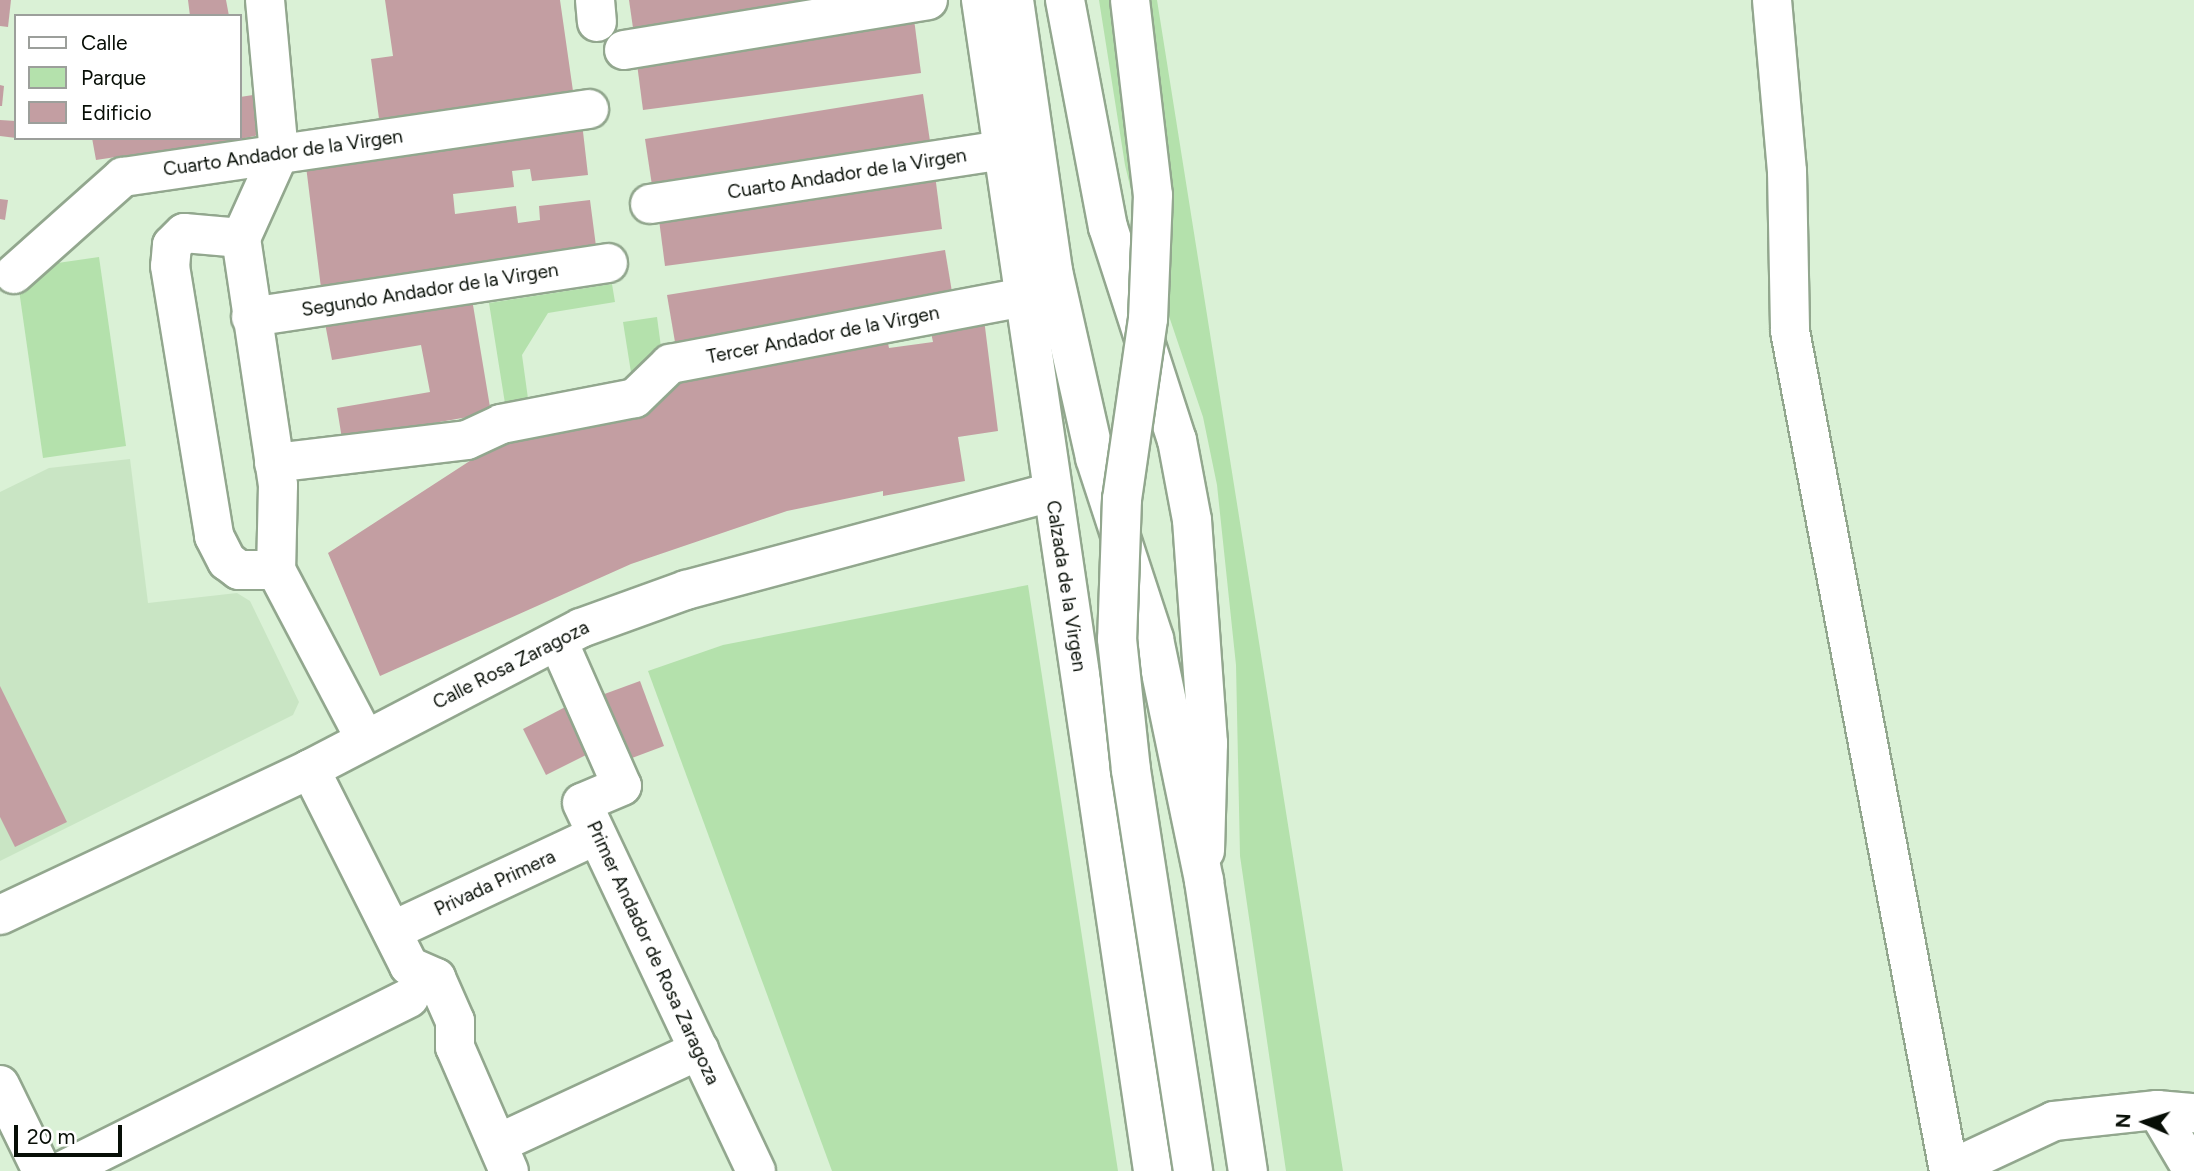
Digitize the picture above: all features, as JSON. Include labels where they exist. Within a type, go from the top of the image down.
[{"type":"street","points":[[265,0],[279,154],[241,238],[274,463],[280,545],[276,570],[365,739]]},
{"type":"street","points":[[624,50],[928,0]]},
{"type":"street","name":"Calzada de la Virgen","points":[[981,0],[1153,1171]]},
{"type":"street","points":[[1014,0],[1053,271],[1095,458],[1154,639],[1205,881],[1248,1171]]},
{"type":"street","points":[[1065,0],[1108,227],[1177,440],[1192,520],[1208,743],[1205,881]]},
{"type":"street","points":[[1130,0],[1153,195],[1148,319],[1122,499],[1117,639],[1131,770],[1193,1171]]},
{"type":"street","points":[[1772,0],[1787,171],[1790,331],[1949,1170],[2054,1121],[2176,1112],[2193,1171]]},
{"type":"street","name":"Cuarto Andador de la Virgen","points":[[14,274],[123,177],[589,109]]},
{"type":"street","name":"Cuarto Andador de la Virgen","points":[[650,204],[1003,150]]},
{"type":"street","points":[[241,238],[184,233],[172,245],[170,267],[214,536],[227,561],[239,570],[276,570]]},
{"type":"street","name":"Segundo Andador de la Virgen","points":[[251,317],[608,263]]},
{"type":"street","name":"Tercer Andador de la Virgen","points":[[274,463],[467,440],[501,424],[635,398],[670,364],[1025,298]]},
{"type":"street","name":"Calle Rosa Zaragoza","points":[[0,915],[310,769],[558,641],[686,590],[1052,492]]},
{"type":"street","name":"Primer Andador de Rosa Zaragoza","points":[[558,641],[622,786],[582,803],[756,1171]]},
{"type":"street","points":[[310,769],[392,931],[409,982]]},
{"type":"street","name":"Privada Primera","points":[[392,931],[597,835]]},
{"type":"street","points":[[75,1164],[409,982],[436,978],[455,1021],[455,1047],[504,1157],[699,1049]]},
{"type":"street","points":[[0,1085],[42,1171]]},
{"type":"shaded area","points":[[130,459],[148,603],[237,593],[250,601],[299,702],[293,715],[0,861],[0,492],[49,468]]},
{"type":"green space","points":[[1099,0],[1157,0],[1343,1171],[1286,1171],[1240,856],[1236,665],[1217,485],[1203,417],[1142,236],[1125,165]]},
{"type":"green space","points":[[99,257],[126,446],[43,458],[16,269]]},
{"type":"green space","points":[[612,284],[615,302],[548,313],[522,355],[530,413],[507,416],[489,303]]},
{"type":"green space","points":[[657,317],[663,362],[633,385],[623,322]]},
{"type":"green space","points":[[1028,585],[1118,1171],[832,1171],[648,671],[723,645]]},
{"type":"building","points":[[0,0],[11,0],[8,27],[0,26]]},
{"type":"building","points":[[188,0],[226,0],[229,14],[190,14]]},
{"type":"building","points":[[385,0],[560,0],[574,98],[380,126],[371,59],[393,56]]},
{"type":"building","points":[[629,0],[883,0],[635,42]]},
{"type":"building","points":[[914,19],[921,73],[643,110],[636,56]]},
{"type":"building","points":[[0,85],[4,86],[2,106],[0,106]]},
{"type":"building","points":[[923,94],[931,148],[653,192],[645,139]]},
{"type":"building","points":[[253,95],[259,135],[242,139],[242,97]]},
{"type":"building","points":[[0,120],[14,121],[14,138],[0,136]]},
{"type":"building","points":[[582,123],[588,175],[532,181],[530,169],[512,171],[514,187],[453,194],[455,214],[516,206],[518,223],[540,220],[539,206],[590,200],[597,254],[321,288],[305,158]]},
{"type":"building","points":[[92,140],[235,140],[226,141],[230,160],[213,162],[209,143],[149,154],[132,174],[129,155],[96,160]]},
{"type":"building","points":[[935,175],[942,229],[665,266],[658,212]]},
{"type":"building","points":[[0,199],[8,200],[5,220],[0,219]]},
{"type":"building","points":[[945,250],[954,304],[676,348],[667,295]]},
{"type":"building","points":[[471,293],[491,413],[342,439],[337,408],[430,392],[421,345],[332,360],[324,318]]},
{"type":"building","points":[[984,319],[998,431],[958,437],[965,481],[883,496],[883,491],[787,511],[631,564],[380,676],[328,553],[499,442],[681,366],[886,334],[889,348],[933,342],[930,328]]},
{"type":"building","points":[[640,681],[664,746],[624,761],[599,696]]},
{"type":"building","points":[[0,686],[67,822],[15,847],[0,817]]},
{"type":"building","points":[[571,704],[594,751],[546,775],[523,729]]}]
